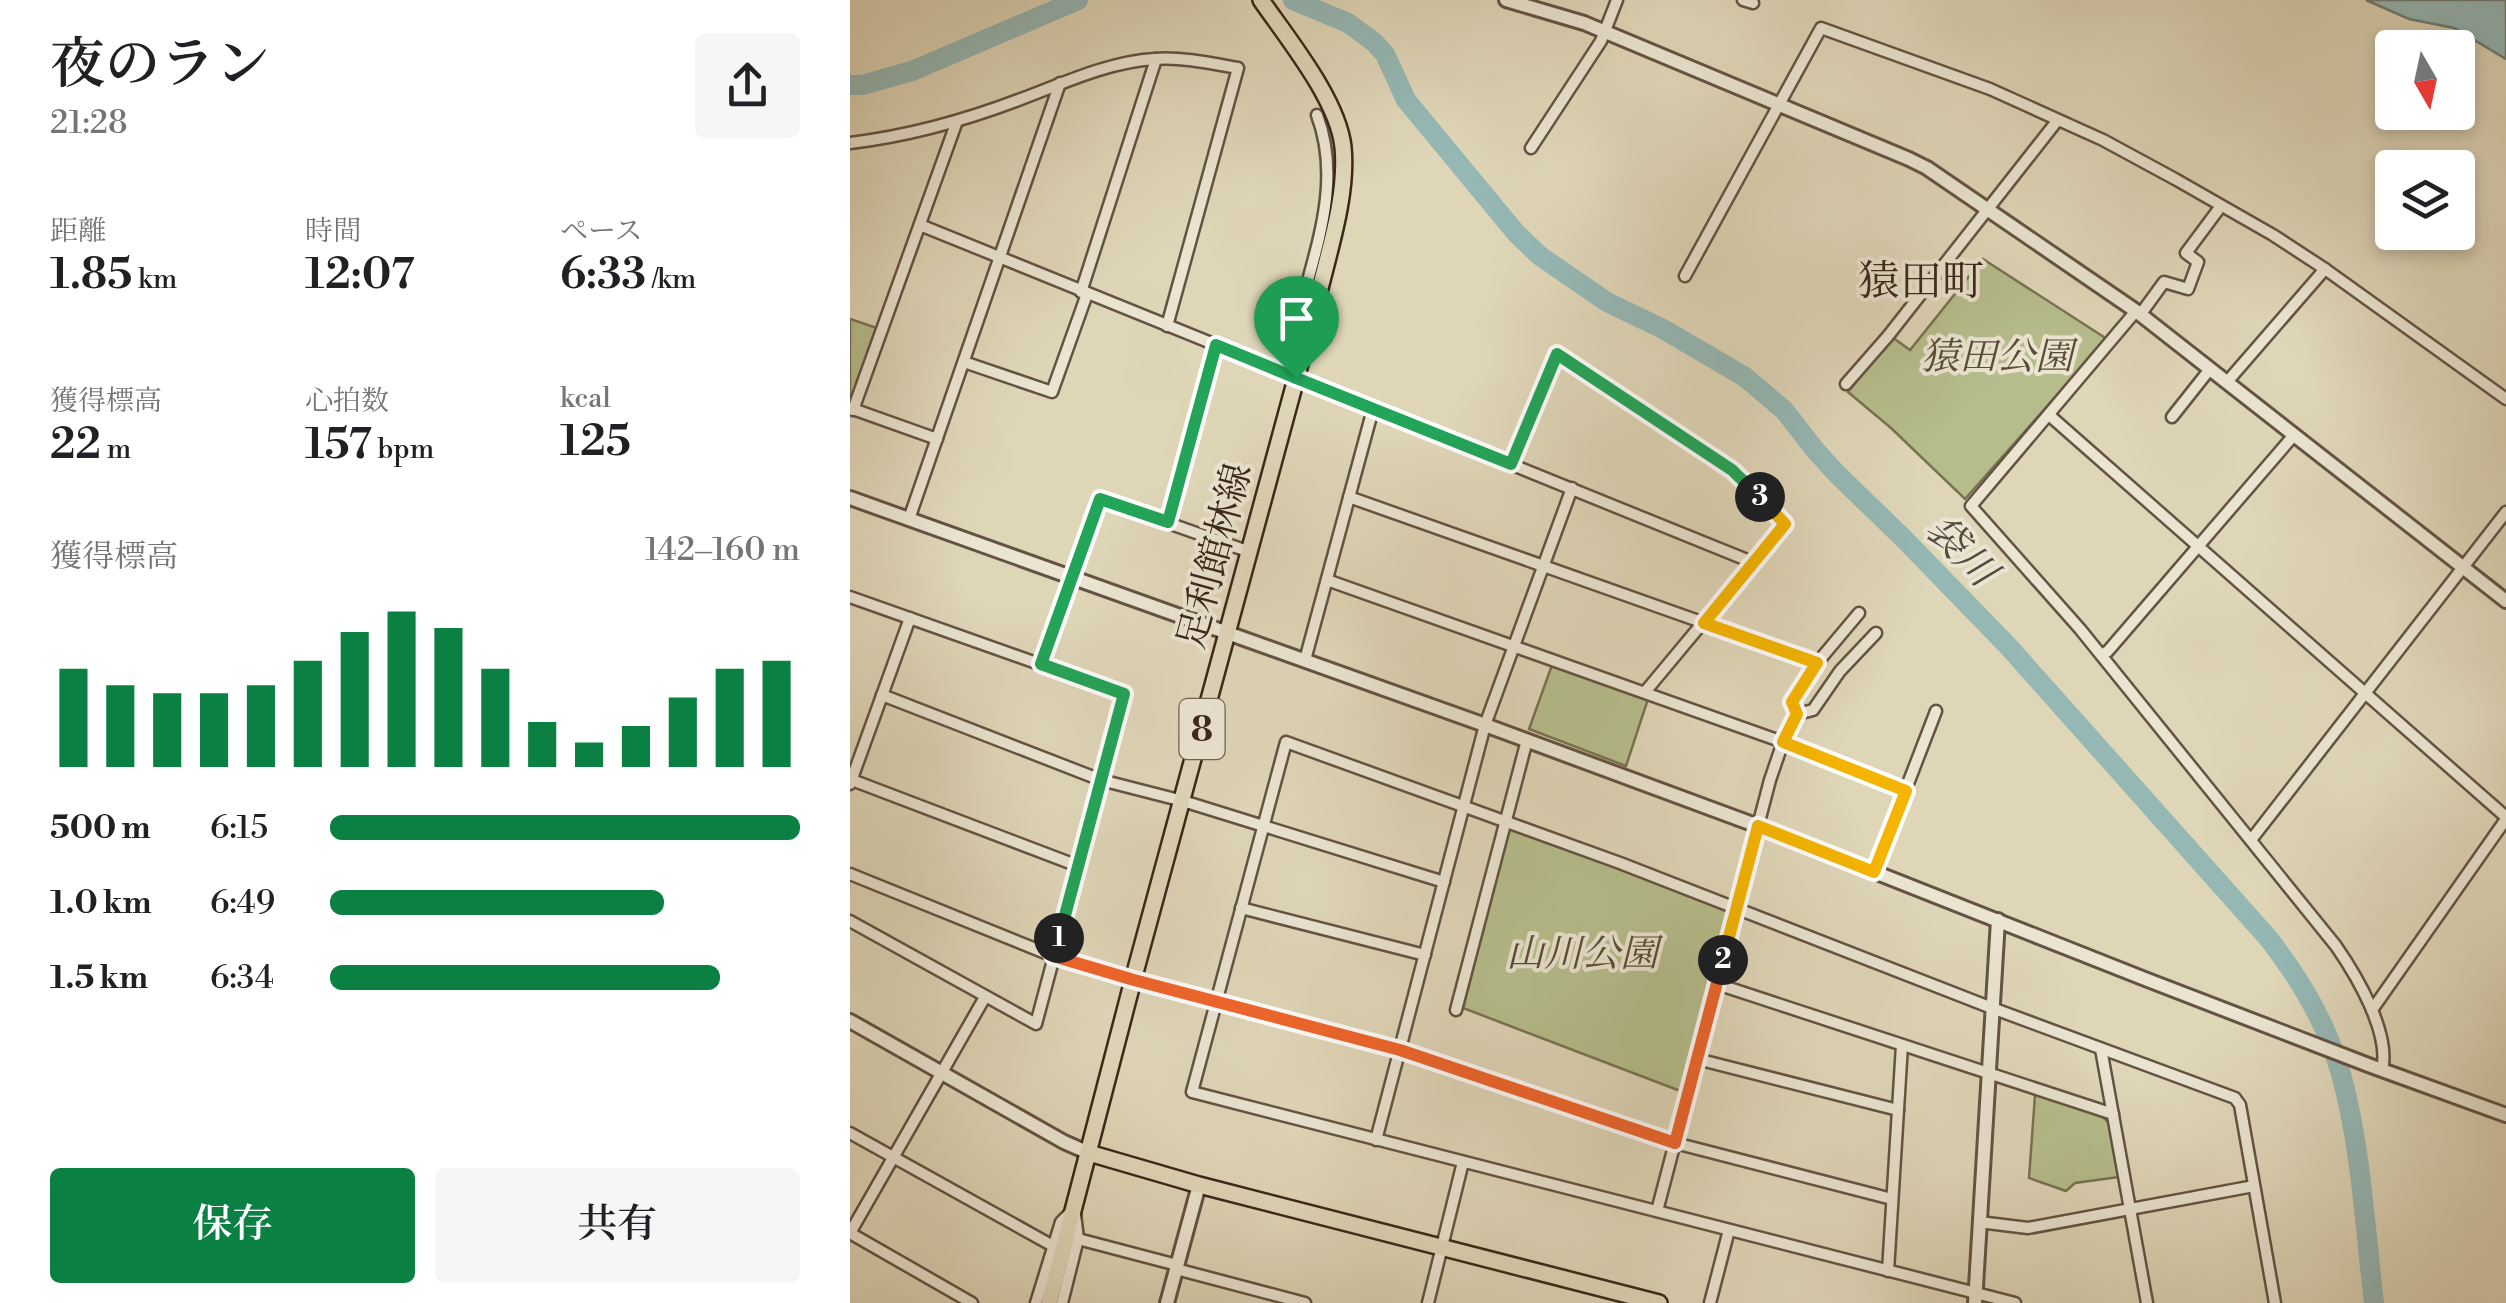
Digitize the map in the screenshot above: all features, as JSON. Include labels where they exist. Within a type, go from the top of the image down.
[{"type":"main road","name":"足利館林線","points":[[1049,1303],[1313,314],[1342,192],[1342,144],[1338,129],[1318,84],[1261,0]]},
{"type":"main road","points":[[1089,1153],[1199,1185],[1660,1303]]},
{"type":"street","points":[[1506,0],[1567,17],[1909,159],[2138,313],[2506,600]]},
{"type":"street","points":[[1530,148],[1604,32],[1617,0]]},
{"type":"street","points":[[1685,276],[1821,28],[1990,89],[2103,140],[2325,269],[2506,399]]},
{"type":"street","points":[[964,362],[1052,392],[1156,59]]},
{"type":"street","points":[[851,147],[940,127],[1120,65],[1156,59],[1238,68],[1167,326]]},
{"type":"street","points":[[909,518],[1060,83]]},
{"type":"street","points":[[1313,314],[1302,308],[1302,303],[1323,223],[1329,168],[1317,115]]},
{"type":"street","points":[[937,439],[852,409],[957,121]]},
{"type":"street","points":[[1846,384],[2057,121]]},
{"type":"street","points":[[2221,206],[2186,253],[2198,262],[2188,288],[2164,282],[1971,506],[2102,656],[2336,946],[2358,978],[2372,1010],[2383,1056],[2376,1068]]},
{"type":"street","points":[[920,225],[1752,562]]},
{"type":"street","points":[[2227,382],[2325,269]]},
{"type":"street","points":[[1168,522],[1216,345]]},
{"type":"street","points":[[1511,464],[1557,354],[1732,470],[1785,524],[1645,692]]},
{"type":"street","points":[[2172,416],[2210,369]]},
{"type":"street","points":[[1304,660],[1373,408]]},
{"type":"street","points":[[2049,414],[2506,818],[2372,1010]]},
{"type":"street","points":[[2102,656],[2294,435]]},
{"type":"street","points":[[1376,1140],[1486,724],[1572,488]]},
{"type":"street","points":[[1349,497],[1817,663]]},
{"type":"street","points":[[850,498],[1486,724],[2506,1115]]},
{"type":"street","points":[[1041,664],[1100,499],[1250,552]]},
{"type":"street","points":[[2251,840],[2506,512]]},
{"type":"street","points":[[1327,580],[1783,742],[1906,791]]},
{"type":"street","points":[[850,596],[1124,694],[1036,1024],[850,922]]},
{"type":"street","points":[[1657,1211],[1758,826],[1783,742],[1797,714],[1792,702],[1817,663],[1859,613]]},
{"type":"street","points":[[910,618],[851,782],[1078,866]]},
{"type":"street","points":[[1797,714],[1813,710],[1840,671],[1876,632]]},
{"type":"street","points":[[882,695],[1101,780],[1183,801],[1444,882]]},
{"type":"street","points":[[1874,872],[1936,712]]},
{"type":"street","points":[[1456,1010],[1527,740]]},
{"type":"street","points":[[2015,1303],[1975,1298],[1888,1270],[1192,1092],[1286,742],[2236,1098],[2275,1303]]},
{"type":"street","points":[[850,874],[1053,956],[1400,1050],[1675,1143],[1892,1199]]},
{"type":"street","points":[[1241,908],[1425,955]]},
{"type":"street","points":[[1975,1298],[1998,920]]},
{"type":"street","points":[[1716,984],[2113,1114]]},
{"type":"street","points":[[972,1303],[850,1234],[985,996]]},
{"type":"street","points":[[850,1021],[1089,1153]]},
{"type":"street","points":[[1888,1270],[1902,1046]]},
{"type":"street","points":[[2102,1050],[2147,1303]]},
{"type":"street","points":[[1697,1058],[1898,1110]]},
{"type":"street","points":[[850,1133],[1065,1242],[1177,1267],[1257,1297],[1305,1303]]},
{"type":"street","points":[[1428,1303],[1462,1162]]},
{"type":"street","points":[[1167,1303],[1199,1185]]},
{"type":"street","points":[[1980,1222],[2028,1228],[2254,1186]]},
{"type":"street","points":[[1710,1303],[1729,1230]]},
{"type":"street","points":[[1036,1303],[1065,1242]]},
{"type":"street","points":[[1062,1303],[1065,1242]]},
{"type":"green space","name":"猿田公園","points":[[1983,259],[2107,339],[1965,499],[1848,392],[1892,337],[1910,350]]},
{"type":"green space","points":[[850,319],[877,328],[850,398]]},
{"type":"green space","points":[[1552,665],[1648,699],[1626,766],[1529,729]]},
{"type":"green space","name":"山川公園","points":[[1509,827],[1725,909],[1730,917],[1683,1092],[1463,1008]]},
{"type":"green space","points":[[2035,1095],[2102,1116],[2109,1123],[2119,1177],[2075,1183],[2066,1191],[2029,1178]]},
{"type":"water","points":[[2366,0],[2506,0],[2506,59],[2475,41],[2475,30],[2409,19]]},
{"type":"waterway","name":"袋川","points":[[850,85],[912,71],[1078,0]]},
{"type":"waterway","name":"袋川","points":[[1293,0],[1348,23],[1374,42],[1385,54],[1406,100],[1516,233],[1540,256],[1607,302],[1663,329],[1745,377],[1784,410],[1837,474],[2008,646],[2269,939],[2311,1003],[2341,1074],[2358,1158],[2374,1303]]},
{"type":"district","name":"猿田町","points":[[1921,280]]},
{"type":"route","points":[[1216,345],[1296,378],[1511,464],[1557,354],[1732,470],[1785,524],[1704,623],[1817,663],[1792,702],[1797,714],[1783,742],[1906,791],[1874,872],[1758,826],[1675,1143],[1400,1050],[1053,956],[1124,694],[1041,664],[1100,499],[1168,522],[1216,345]]}]
